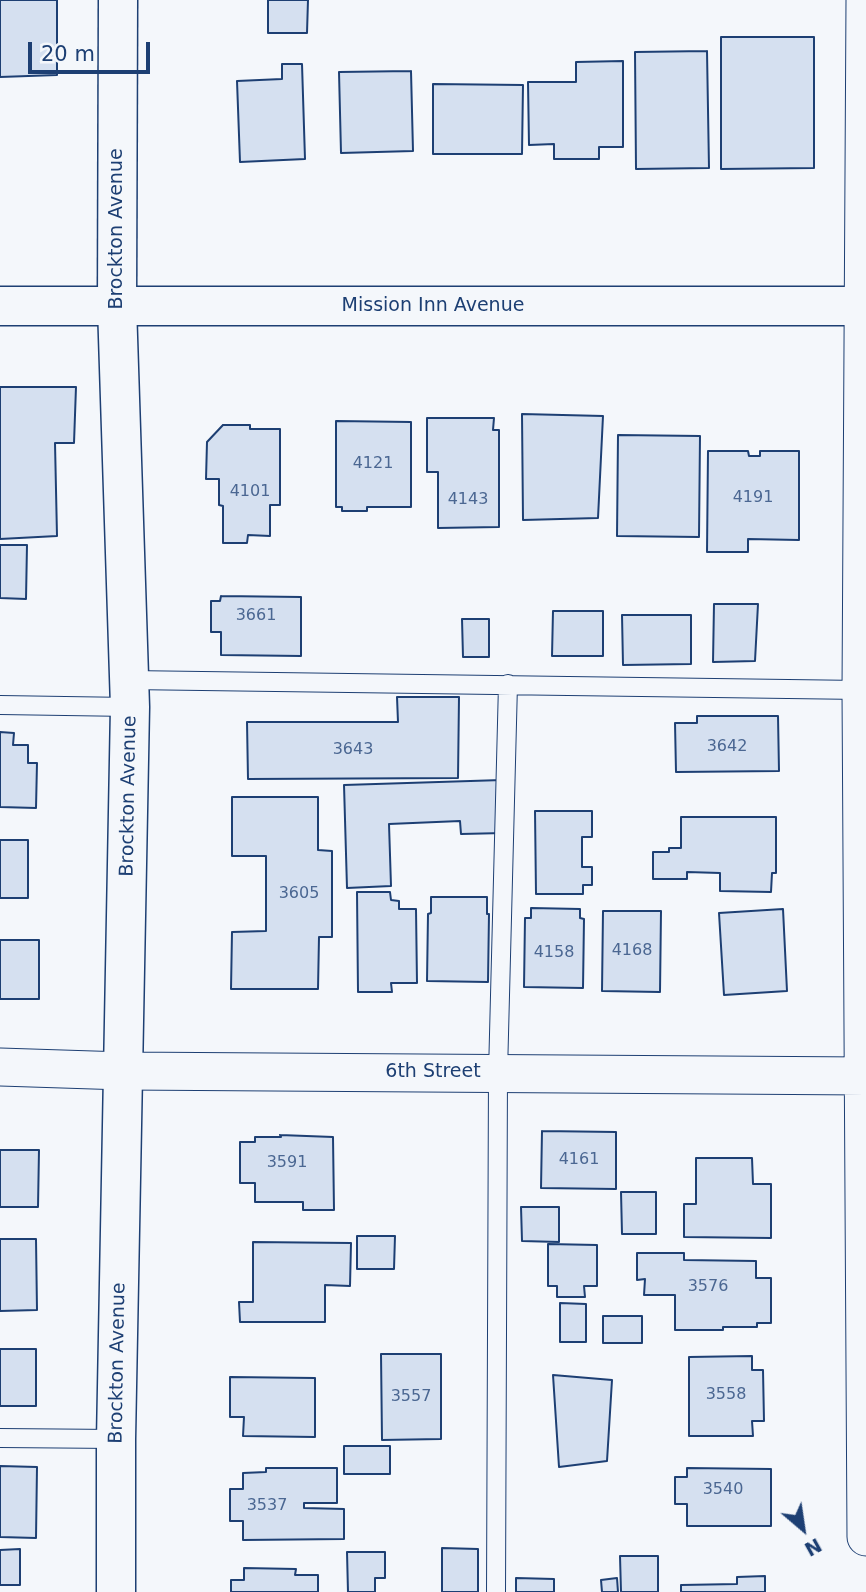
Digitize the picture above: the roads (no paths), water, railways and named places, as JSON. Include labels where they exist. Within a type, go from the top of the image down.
[{"type":"street","name":"Brockton Avenue","points":[[116,1592],[116,1438],[130,693],[117,306],[118,0]]},
{"type":"street","points":[[865,0],[861,690],[866,1536]]},
{"type":"street","name":"Mission Inn Avenue","points":[[0,306],[865,306]]},
{"type":"street","name":"6th Street","points":[[0,1067],[124,1071],[865,1076]]},
{"type":"lane","points":[[0,705],[130,693],[508,684],[861,690]]},
{"type":"lane","points":[[496,1592],[498,1073],[508,684]]},
{"type":"lane","points":[[0,1438],[116,1438]]}]
